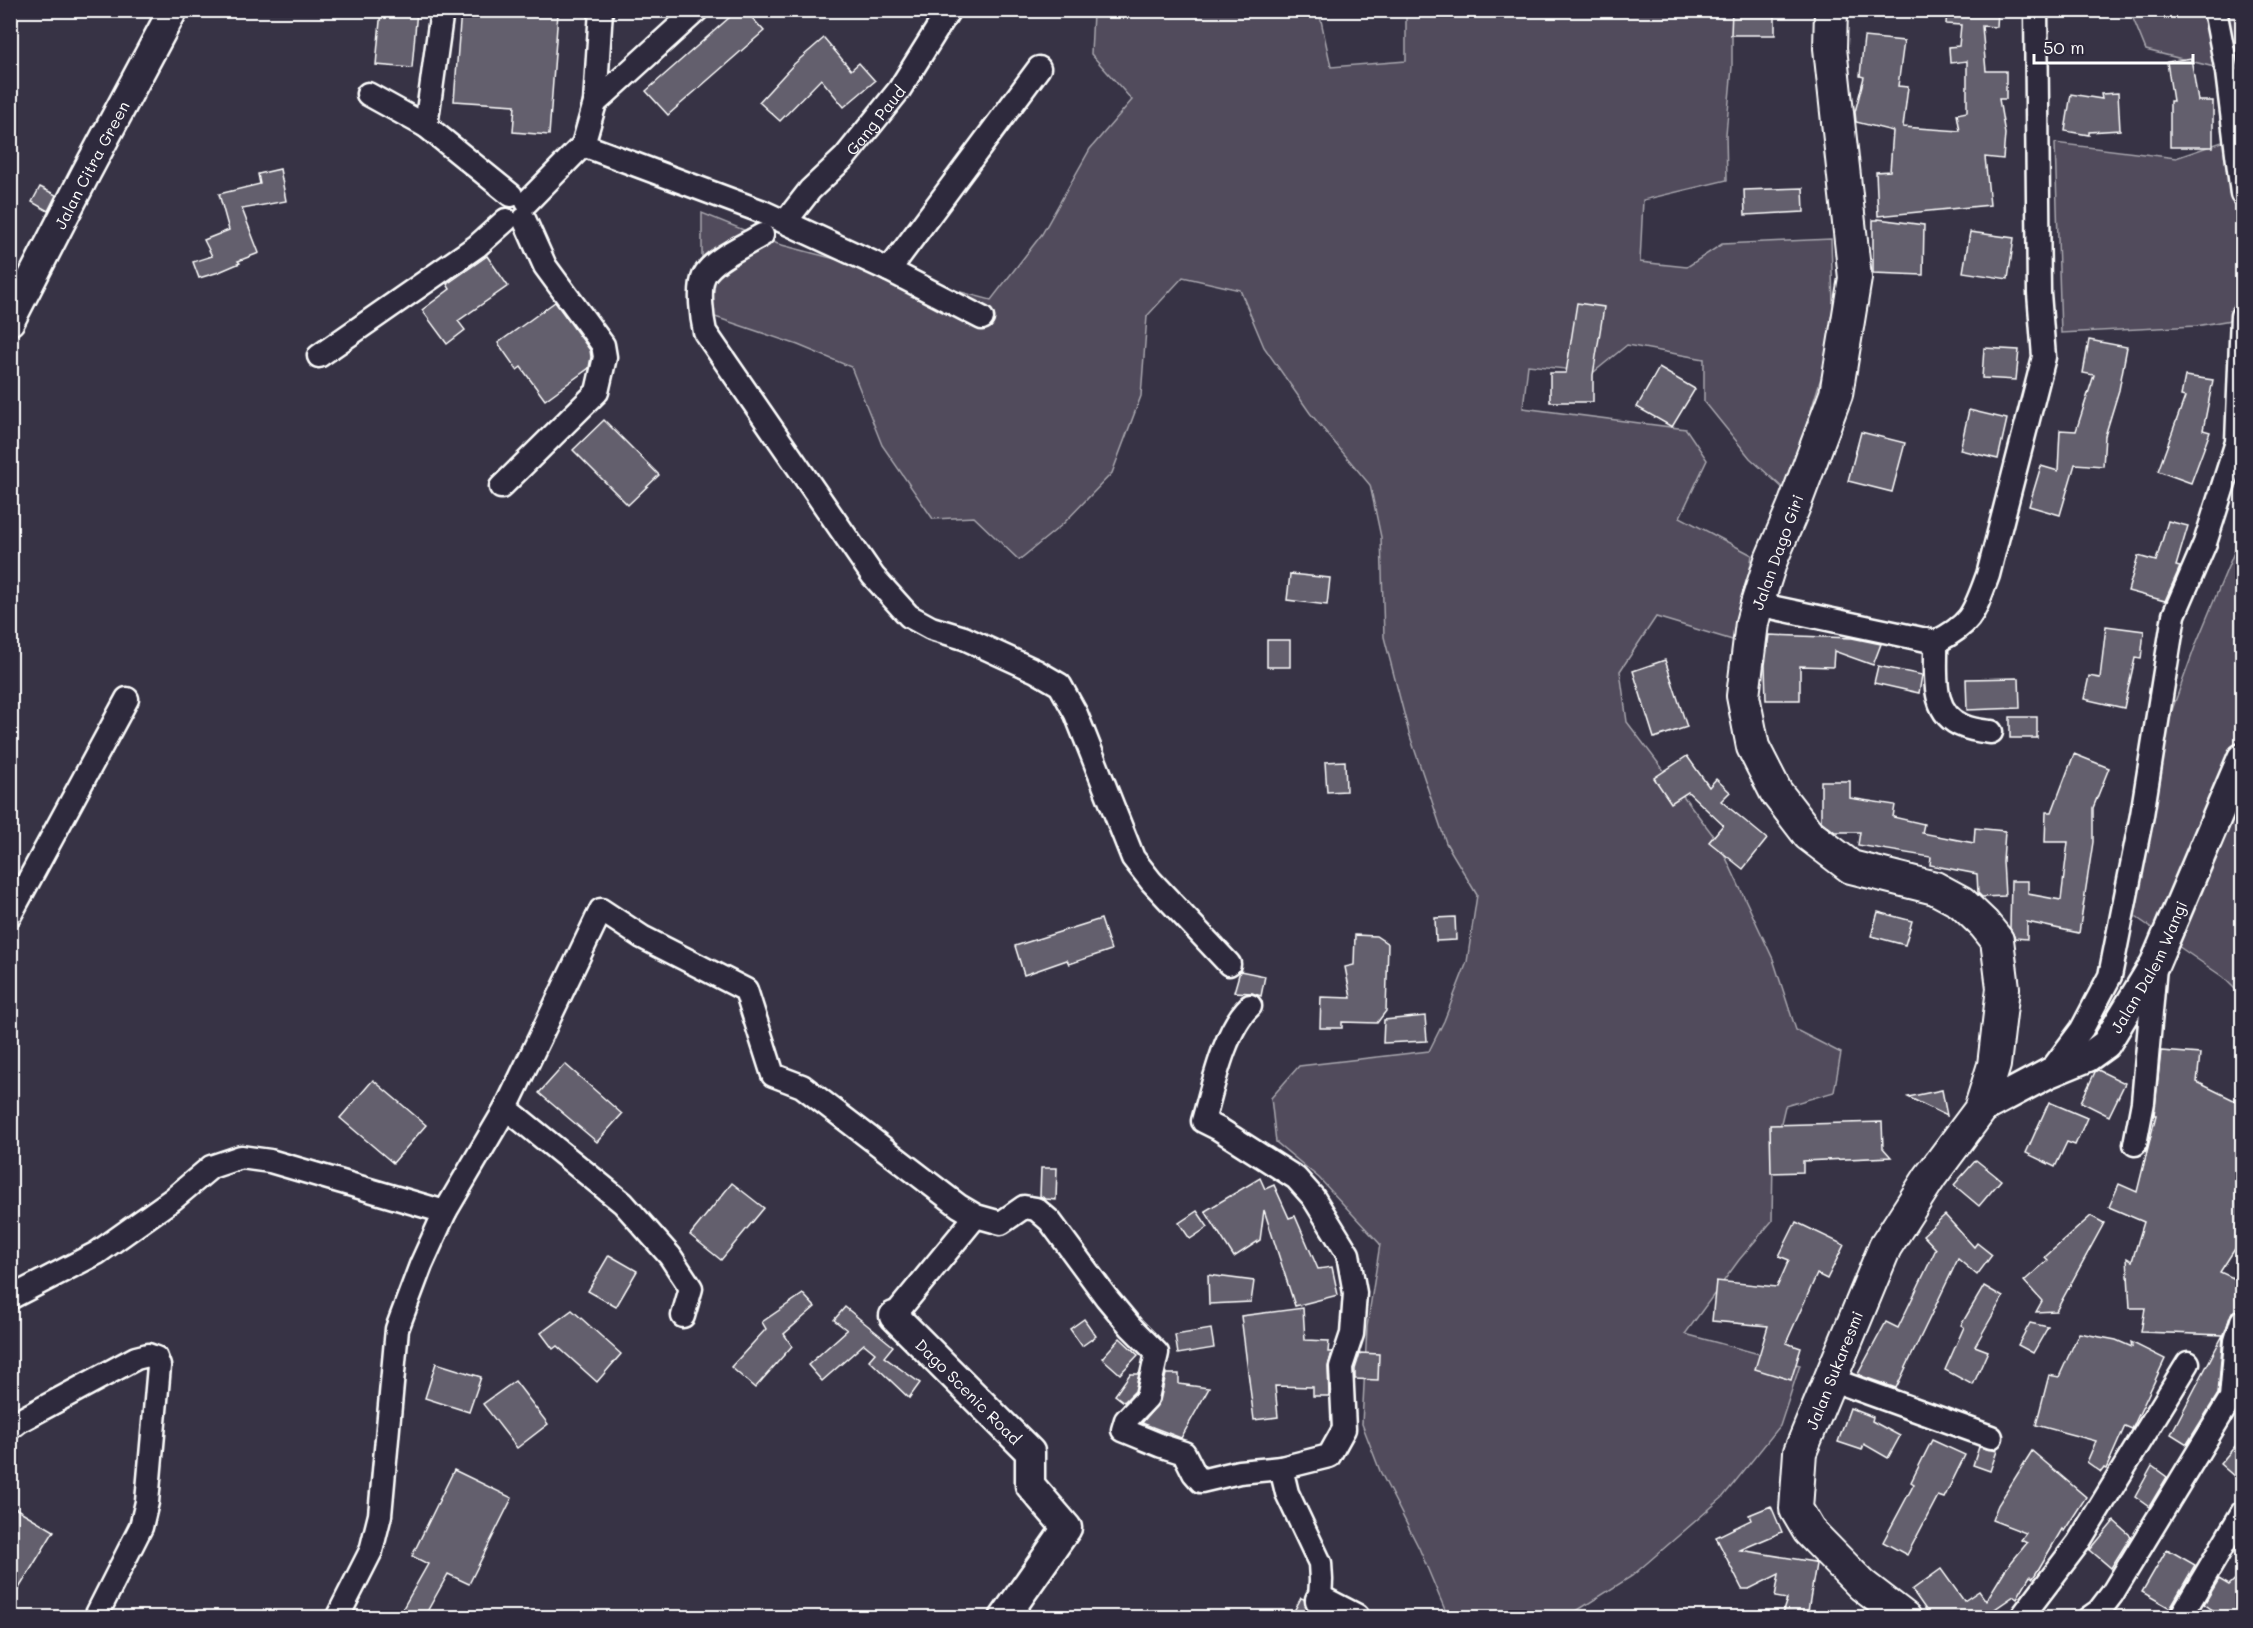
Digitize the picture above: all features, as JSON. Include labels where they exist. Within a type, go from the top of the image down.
[{"type":"main road","name":"Jalan Dago Giri","points":[[1831,10],[1830,48],[1855,278],[1836,394],[1771,560],[1757,604],[1752,623],[1743,696],[1753,747],[1776,792],[1809,835],[1851,867],[1935,888],[1961,902],[1997,940],[2003,988],[1994,1065],[1980,1110]]},
{"type":"main road","name":"Jalan Sukaresmi","points":[[1905,1617],[1862,1585],[1809,1531],[1796,1509],[1800,1452],[1885,1248],[1930,1177],[1980,1110]]},
{"type":"street","name":"Jalan Citra Green","points":[[10,321],[173,10]]},
{"type":"street","points":[[426,126],[442,10]]},
{"type":"street","points":[[319,356],[477,246],[583,145],[595,103],[601,10]]},
{"type":"street","points":[[595,103],[698,10]]},
{"type":"street","name":"Gang Paud","points":[[777,216],[810,190],[845,157],[899,90],[949,10]]},
{"type":"street","points":[[1757,604],[1936,642],[1958,631],[1977,606],[2044,357],[2038,258],[2036,10]]},
{"type":"street","points":[[2215,10],[2227,72],[2242,194]]},
{"type":"street","points":[[890,270],[1039,68]]},
{"type":"street","points":[[368,94],[426,126],[517,209],[545,266],[603,345],[605,357],[597,392],[501,487]]},
{"type":"street","points":[[583,145],[777,216],[890,270],[982,318]]},
{"type":"street","points":[[762,235],[714,264],[704,277],[702,315],[705,332],[873,576],[909,616],[931,628],[964,638],[1036,671],[1060,686],[1076,714],[1133,858],[1151,881],[1229,964]]},
{"type":"street","points":[[2049,1073],[2082,1029],[2110,976],[2142,815],[2174,615],[2205,543],[2237,442],[2242,316]]},
{"type":"street","points":[[1936,642],[1941,709],[1949,719],[1964,727],[1991,732]]},
{"type":"street","points":[[10,915],[127,699]]},
{"type":"street","name":"Jalan Dalem Wangi","points":[[1980,1110],[2049,1073],[2088,1057],[2106,1044],[2155,963],[2242,758]]},
{"type":"street","points":[[337,1617],[371,1551],[380,1515],[397,1329],[421,1265],[445,1212],[506,1108],[601,910],[642,937],[746,990],[773,1075],[802,1086],[959,1206],[976,1216],[1001,1224],[1024,1207],[1036,1209],[1050,1221],[1106,1297],[1157,1353],[1147,1398],[1126,1420],[1123,1430],[1184,1453],[1194,1473],[1201,1481],[1239,1472],[1281,1468],[1329,1456],[1344,1429],[1341,1367],[1352,1334],[1354,1293],[1348,1254],[1313,1197],[1296,1178],[1203,1121],[1220,1060],[1241,1014],[1250,1006]]},
{"type":"street","points":[[2135,1144],[2143,1102],[2155,963]]},
{"type":"street","points":[[506,1108],[623,1203],[670,1256],[690,1288],[683,1316]]},
{"type":"street","points":[[10,1298],[97,1253],[173,1199],[211,1167],[241,1157],[270,1161],[445,1212]]},
{"type":"street","points":[[894,1316],[976,1216]]},
{"type":"street","name":"Dago Scenic Road","points":[[894,1316],[1030,1452],[1030,1485],[1067,1528],[1004,1617]]},
{"type":"street","points":[[2089,1617],[2099,1611],[2112,1594],[2237,1403],[2236,1341],[2242,1321]]},
{"type":"street","points":[[10,1428],[136,1358],[148,1355],[156,1358],[159,1366],[147,1502],[141,1527],[95,1617]]},
{"type":"street","points":[[2021,1617],[2078,1543],[2188,1363]]},
{"type":"street","points":[[1830,1379],[1991,1437]]},
{"type":"street","points":[[1281,1468],[1287,1493],[1320,1563],[1320,1600],[1355,1617]]},
{"type":"street","points":[[2180,1617],[2242,1513]]},
{"type":"shaded area","points":[[1089,11],[1319,11],[1331,67],[1406,61],[1406,11],[1732,11],[1732,67],[1726,134],[1727,180],[1643,200],[1640,262],[1687,267],[1722,244],[1831,239],[1834,336],[1786,491],[1750,458],[1704,401],[1704,359],[1627,345],[1594,372],[1528,365],[1523,408],[1686,429],[1707,460],[1680,517],[1752,555],[1739,642],[1656,617],[1620,671],[1627,722],[1719,843],[1773,959],[1796,1030],[1841,1053],[1834,1092],[1785,1106],[1773,1157],[1772,1221],[1739,1260],[1685,1334],[1800,1365],[1780,1426],[1722,1498],[1632,1576],[1567,1617],[1448,1617],[1419,1548],[1380,1471],[1362,1424],[1367,1327],[1380,1244],[1319,1178],[1276,1142],[1271,1098],[1299,1066],[1429,1051],[1444,1021],[1467,962],[1477,895],[1446,843],[1409,733],[1384,637],[1381,537],[1370,485],[1310,413],[1264,347],[1240,290],[1183,277],[1147,316],[1141,396],[1112,473],[1063,524],[1019,560],[974,517],[933,519],[882,445],[851,367],[798,345],[712,316],[702,260],[702,213],[778,244],[991,300],[1042,234],[1090,149],[1132,100],[1091,54],[1093,13]]},
{"type":"shaded area","points":[[2130,11],[2242,11],[2242,105],[2222,69],[2146,50]]},
{"type":"shaded area","points":[[2242,135],[2242,318],[2196,326],[2061,333],[2055,143],[2176,158]]},
{"type":"shaded area","points":[[2242,533],[2242,996],[2223,977],[2114,902],[2147,779],[2196,644]]},
{"type":"building","points":[[381,10],[417,10],[412,68],[376,65]]},
{"type":"building","points":[[461,10],[527,10],[558,13],[549,135],[513,132],[515,105],[454,101]]},
{"type":"building","points":[[738,10],[745,10],[764,31],[668,115],[646,91]]},
{"type":"building","points":[[1732,10],[1775,10],[1775,35],[1731,35]]},
{"type":"building","points":[[1947,10],[1998,10],[1997,27],[1982,26],[1986,71],[2006,71],[2006,99],[1999,99],[2005,134],[2003,159],[1985,157],[1990,205],[1878,216],[1876,172],[1890,171],[1893,131],[1856,122],[1855,112],[1864,77],[1860,76],[1864,37],[1904,41],[1898,86],[1908,87],[1903,127],[1960,131],[1957,114],[1967,112],[1967,61],[1950,63],[1949,47],[1959,46],[1961,25],[1946,24]]},
{"type":"building","points":[[824,38],[851,70],[859,63],[875,81],[844,107],[821,79],[780,121],[759,102],[794,64]]},
{"type":"building","points":[[2191,58],[2198,101],[2213,101],[2213,147],[2170,147],[2170,101],[2173,101],[2167,62]]},
{"type":"building","points":[[2118,93],[2120,130],[2089,132],[2089,135],[2065,131],[2071,94],[2102,99],[2101,94]]},
{"type":"building","points":[[280,169],[286,201],[242,209],[259,253],[219,272],[199,278],[193,262],[212,256],[204,240],[229,230],[219,194],[260,184],[258,174]]},
{"type":"building","points":[[40,187],[56,195],[48,211],[32,202]]},
{"type":"building","points":[[1803,188],[1804,212],[1745,215],[1744,190]]},
{"type":"building","points":[[1873,220],[1924,225],[1923,275],[1873,273]]},
{"type":"building","points":[[1970,232],[2014,238],[2008,279],[1963,272]]},
{"type":"building","points":[[487,256],[508,286],[458,321],[465,330],[447,344],[422,310],[450,289],[447,284]]},
{"type":"building","points":[[555,302],[590,350],[591,357],[589,368],[545,400],[521,367],[517,370],[498,343]]},
{"type":"building","points":[[1577,303],[1604,307],[1593,375],[1593,402],[1550,402],[1550,373],[1566,373]]},
{"type":"building","points":[[2089,340],[2127,347],[2119,390],[2105,436],[2103,466],[2075,464],[2060,515],[2029,506],[2041,466],[2058,471],[2060,430],[2076,431],[2094,375],[2083,373]]},
{"type":"building","points":[[1984,348],[2019,350],[2016,380],[1982,378]]},
{"type":"building","points":[[1659,368],[1695,389],[1672,427],[1637,407]]},
{"type":"building","points":[[2185,376],[2213,380],[2203,430],[2210,432],[2191,483],[2158,471],[2185,397],[2181,396]]},
{"type":"building","points":[[1969,410],[2007,419],[1998,459],[1960,450]]},
{"type":"building","points":[[604,420],[659,475],[628,505],[573,450]]},
{"type":"building","points":[[1861,432],[1905,443],[1892,492],[1848,481]]},
{"type":"building","points":[[2168,521],[2188,526],[2176,566],[2180,567],[2165,601],[2128,591],[2138,556],[2156,561]]},
{"type":"building","points":[[1290,574],[1330,578],[1327,605],[1287,600]]},
{"type":"building","points":[[2106,626],[2144,631],[2141,659],[2135,658],[2124,708],[2084,699],[2089,676],[2100,678]]},
{"type":"building","points":[[1769,635],[1852,638],[1881,644],[1873,665],[1834,651],[1833,667],[1800,666],[1800,700],[1766,700],[1765,665]]},
{"type":"building","points":[[1267,640],[1290,640],[1290,667],[1267,667]]},
{"type":"building","points":[[1665,660],[1687,727],[1654,738],[1633,671]]},
{"type":"building","points":[[1878,666],[1922,675],[1919,693],[1874,683]]},
{"type":"building","points":[[2019,678],[2020,708],[1967,710],[1966,679]]},
{"type":"building","points":[[2010,717],[2037,717],[2037,738],[2010,738]]},
{"type":"building","points":[[2074,754],[2109,768],[2093,808],[2093,842],[2079,933],[2027,922],[2027,939],[2015,938],[2010,928],[2011,881],[2028,881],[2028,894],[2061,900],[2068,842],[2045,842],[2046,812],[2052,812]]},
{"type":"building","points":[[1687,756],[1709,787],[1716,779],[1730,792],[1721,801],[1767,839],[1743,869],[1709,842],[1723,825],[1688,792],[1671,803],[1654,778]]},
{"type":"building","points":[[1345,761],[1346,791],[1327,792],[1325,762]]},
{"type":"building","points":[[1821,781],[1850,781],[1850,798],[1895,805],[1893,817],[1924,824],[1922,833],[1974,843],[1975,828],[2005,831],[2003,861],[2005,896],[1982,897],[1978,893],[1977,874],[1930,865],[1931,857],[1858,845],[1860,832],[1835,832],[1821,821]]},
{"type":"building","points":[[1878,912],[1912,921],[1905,945],[1871,936]]},
{"type":"building","points":[[1455,917],[1456,940],[1436,941],[1435,918]]},
{"type":"building","points":[[1101,919],[1111,950],[1069,964],[1067,960],[1024,975],[1015,946]]},
{"type":"building","points":[[1355,935],[1376,936],[1388,944],[1386,1011],[1377,1023],[1342,1022],[1342,1028],[1320,1028],[1321,997],[1351,998],[1345,967],[1354,965]]},
{"type":"building","points":[[1240,971],[1265,976],[1261,996],[1234,992]]},
{"type":"building","points":[[1425,1016],[1427,1041],[1383,1043],[1384,1020]]},
{"type":"building","points":[[2161,1051],[2200,1054],[2197,1082],[2242,1104],[2242,1238],[2220,1272],[2242,1282],[2242,1308],[2232,1312],[2223,1337],[2218,1394],[2187,1444],[2171,1434],[2223,1335],[2141,1332],[2145,1308],[2130,1308],[2127,1258],[2132,1261],[2144,1222],[2109,1207],[2119,1184],[2137,1192],[2156,1115],[2154,1115]]},
{"type":"building","points":[[565,1064],[622,1114],[597,1142],[539,1093]]},
{"type":"building","points":[[2098,1070],[2125,1083],[2109,1116],[2081,1102]]},
{"type":"building","points":[[373,1080],[426,1125],[393,1163],[340,1118]]},
{"type":"building","points":[[1942,1090],[1947,1116],[1908,1097]]},
{"type":"building","points":[[2049,1102],[2087,1118],[2075,1145],[2067,1142],[2055,1167],[2026,1153]]},
{"type":"building","points":[[1882,1122],[1883,1148],[1891,1157],[1803,1161],[1803,1172],[1771,1173],[1770,1125]]},
{"type":"building","points":[[1976,1160],[2001,1180],[1979,1206],[1954,1185]]},
{"type":"building","points":[[1041,1168],[1057,1168],[1056,1200],[1040,1196]]},
{"type":"building","points":[[1260,1178],[1265,1189],[1274,1185],[1289,1218],[1295,1216],[1318,1269],[1332,1267],[1338,1295],[1295,1306],[1264,1210],[1260,1240],[1234,1257],[1205,1211]]},
{"type":"building","points":[[732,1183],[764,1208],[721,1260],[690,1235]]},
{"type":"building","points":[[1197,1211],[1208,1227],[1190,1239],[1179,1223]]},
{"type":"building","points":[[1945,1215],[1974,1247],[1977,1243],[1992,1255],[1977,1275],[1958,1259],[1896,1388],[1858,1374],[1886,1322],[1898,1328],[1936,1249],[1923,1235]]},
{"type":"building","points":[[2091,1216],[2104,1223],[2056,1311],[2036,1312],[2042,1301],[2024,1281],[2048,1260],[2045,1257]]},
{"type":"building","points":[[1796,1222],[1844,1245],[1827,1279],[1817,1274],[1786,1343],[1801,1348],[1791,1380],[1755,1369],[1768,1326],[1712,1321],[1716,1281],[1777,1287],[1789,1260],[1779,1256]]},
{"type":"building","points":[[609,1255],[637,1271],[616,1307],[588,1291]]},
{"type":"building","points":[[1208,1275],[1254,1281],[1251,1302],[1209,1304]]},
{"type":"building","points":[[1984,1286],[2003,1297],[1975,1346],[1988,1351],[1973,1385],[1945,1370],[1964,1327],[1961,1325]]},
{"type":"building","points":[[803,1294],[815,1307],[784,1334],[792,1346],[755,1388],[731,1367],[766,1329],[762,1322]]},
{"type":"building","points":[[845,1307],[893,1346],[884,1357],[920,1383],[909,1398],[869,1360],[875,1353],[864,1344],[822,1381],[808,1365],[847,1330],[834,1320]]},
{"type":"building","points":[[1303,1308],[1305,1340],[1329,1341],[1328,1352],[1332,1352],[1328,1367],[1329,1396],[1313,1396],[1313,1387],[1275,1386],[1278,1417],[1254,1420],[1241,1316]]},
{"type":"building","points":[[572,1310],[621,1354],[597,1382],[557,1346],[553,1349],[541,1333]]},
{"type":"building","points":[[1084,1319],[1096,1336],[1082,1346],[1070,1329]]},
{"type":"building","points":[[2030,1323],[2048,1327],[2033,1353],[2018,1345]]},
{"type":"building","points":[[1211,1329],[1214,1348],[1178,1354],[1175,1335]]},
{"type":"building","points":[[2079,1333],[2116,1340],[2132,1347],[2131,1342],[2165,1359],[2132,1429],[2125,1426],[2106,1469],[2104,1468],[2101,1472],[2087,1462],[2096,1441],[2036,1425],[2049,1375],[2059,1377]]},
{"type":"building","points":[[1120,1338],[1138,1355],[1120,1374],[1102,1358]]},
{"type":"building","points":[[1360,1353],[1379,1354],[1378,1380],[1355,1379],[1355,1369]]},
{"type":"building","points":[[436,1363],[481,1377],[469,1412],[425,1398]]},
{"type":"building","points":[[1130,1374],[1139,1374],[1135,1391],[1124,1402],[1115,1395]]},
{"type":"building","points":[[1166,1374],[1179,1374],[1179,1384],[1209,1388],[1181,1438],[1142,1423],[1160,1401]]},
{"type":"building","points":[[515,1381],[548,1424],[517,1448],[483,1404]]},
{"type":"building","points":[[1850,1408],[1873,1417],[1872,1421],[1900,1436],[1888,1458],[1864,1444],[1862,1450],[1838,1442]]},
{"type":"building","points":[[2242,1438],[2242,1483],[2220,1464]]},
{"type":"building","points":[[1932,1440],[1965,1455],[1944,1498],[1938,1496],[1907,1555],[1883,1542],[1914,1484],[1911,1482]]},
{"type":"building","points":[[1979,1447],[1997,1451],[1990,1471],[1973,1465]]},
{"type":"building","points":[[2032,1451],[2086,1497],[2064,1531],[2062,1529],[2033,1578],[2030,1576],[2017,1598],[2014,1596],[1983,1617],[1931,1617],[1912,1590],[1941,1569],[1964,1601],[1979,1591],[1986,1601],[2005,1570],[2027,1543],[2021,1540],[2026,1533],[1992,1520],[1998,1505]]},
{"type":"building","points":[[2152,1466],[2167,1477],[2149,1507],[2135,1497]]},
{"type":"building","points":[[454,1470],[512,1498],[469,1584],[448,1574],[424,1617],[398,1617],[428,1564],[412,1556]]},
{"type":"building","points":[[10,1505],[54,1531],[10,1603]]},
{"type":"building","points":[[1771,1506],[1782,1532],[1740,1550],[1816,1564],[1807,1617],[1781,1617],[1787,1599],[1775,1597],[1779,1574],[1749,1589],[1742,1589],[1716,1537],[1751,1520],[1749,1515]]},
{"type":"building","points":[[2114,1521],[2131,1536],[2111,1568],[2090,1550]]},
{"type":"building","points":[[2167,1549],[2195,1565],[2170,1608],[2142,1592]]},
{"type":"building","points":[[2242,1573],[2242,1617],[2223,1617],[2204,1604],[2219,1579],[2229,1585]]},
{"type":"building","points":[[1301,1598],[1304,1599],[1307,1609],[1318,1617],[1291,1617]]}]
